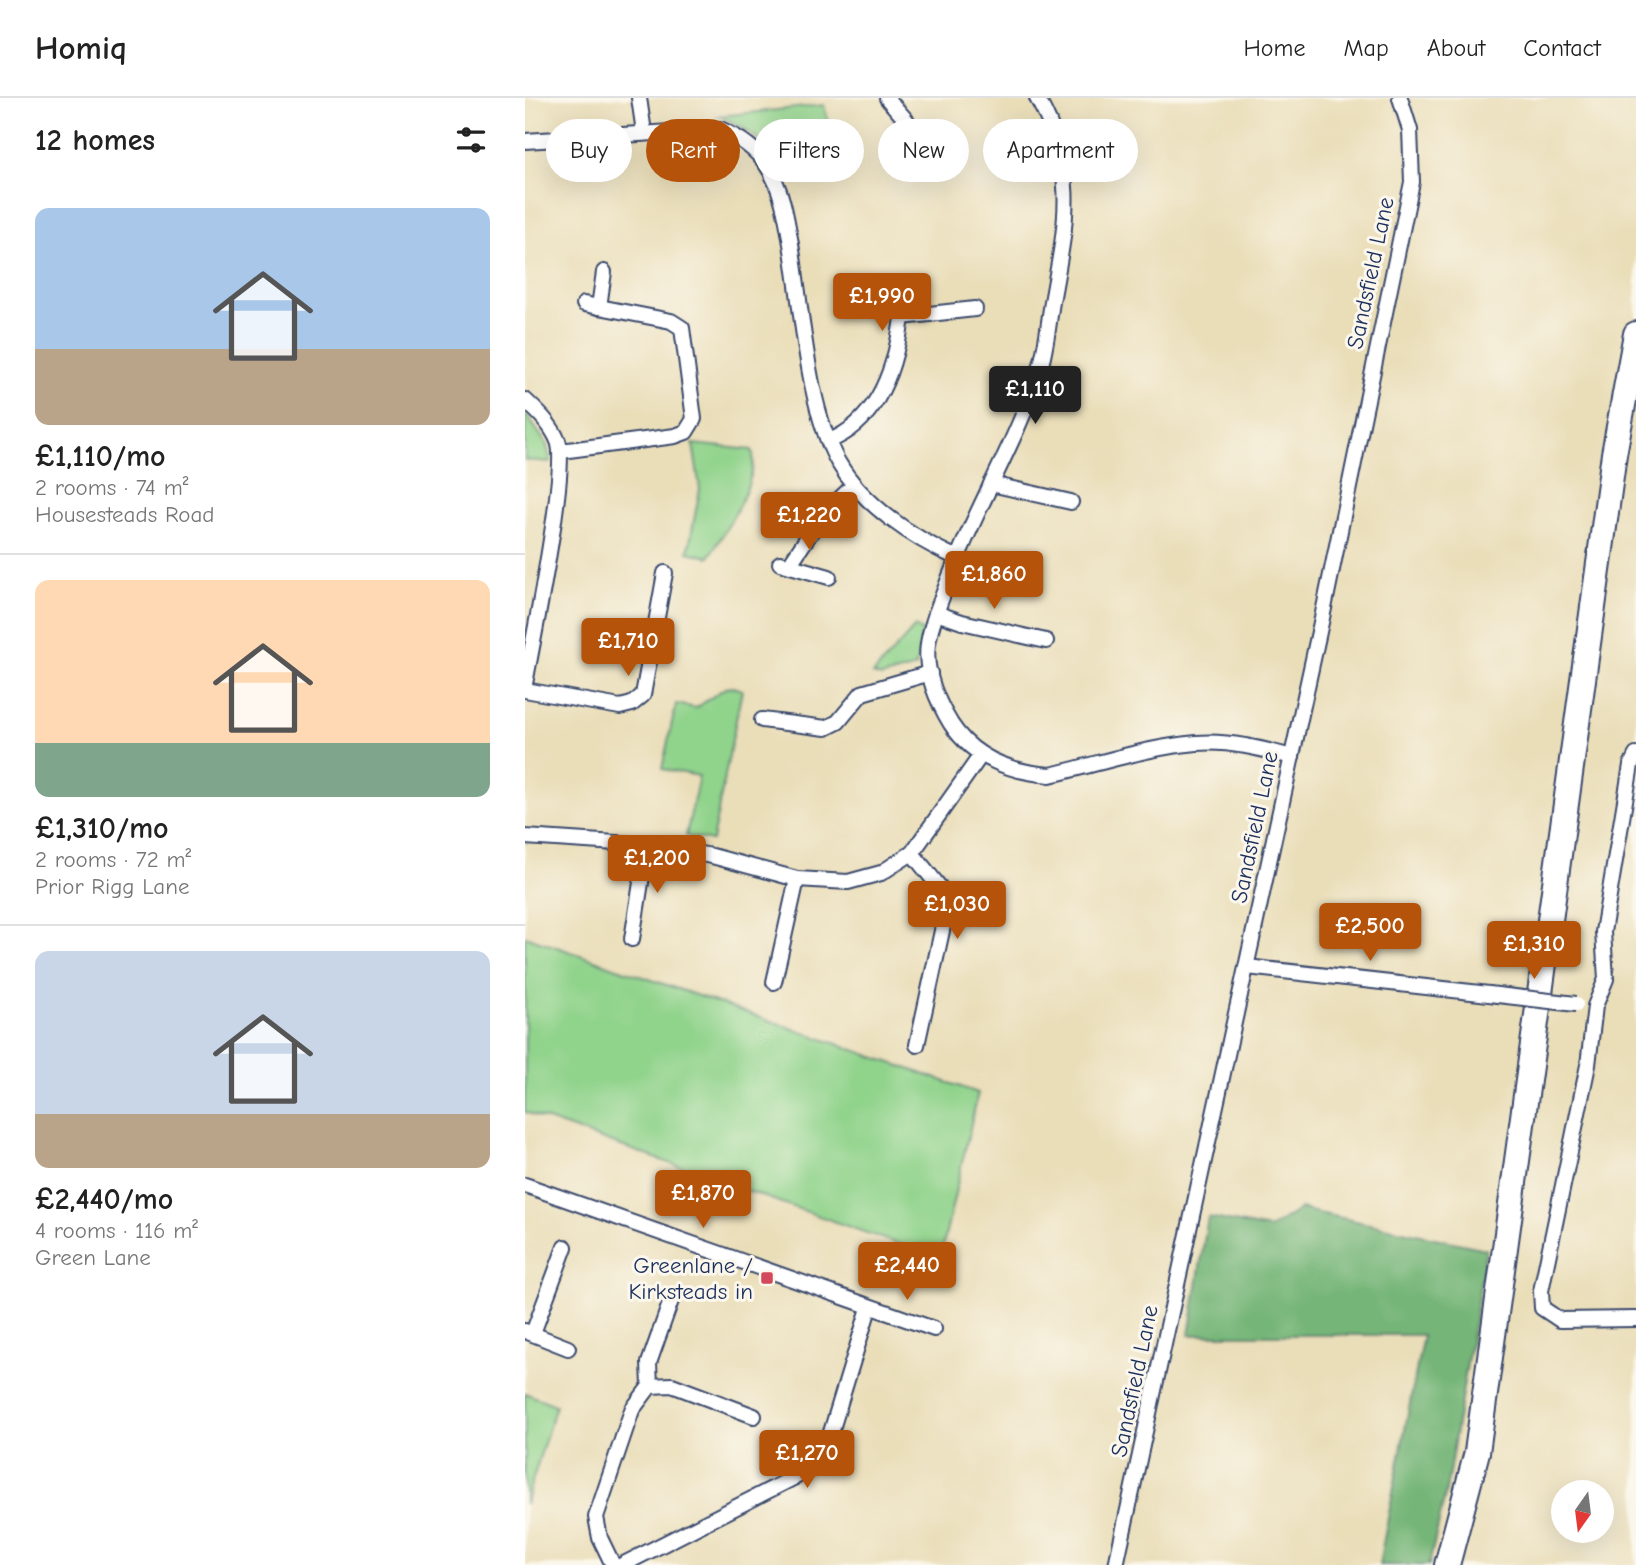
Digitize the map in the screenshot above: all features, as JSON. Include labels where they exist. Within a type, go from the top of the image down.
[{"type":"highway","points":[[1447,1565],[1477,1451],[1613,454],[1636,334]]},
{"type":"street","points":[[639,98],[644,132]]},
{"type":"street","points":[[887,98],[908,119]]},
{"type":"street","points":[[1037,98],[1052,125],[1062,160],[1067,218],[1039,374],[957,558],[936,613],[928,646],[930,673],[937,701],[950,722],[981,755],[1002,766],[1050,775],[1132,754],[1199,743],[1248,747],[1292,757]]},
{"type":"street","name":"Sandsfield Lane","points":[[1116,1565],[1292,757],[1412,182],[1410,130],[1400,98]]},
{"type":"street","points":[[525,141],[720,129],[739,137],[766,164],[784,201],[818,406],[829,441],[853,485],[902,526],[930,545],[957,558]]},
{"type":"street","points":[[561,451],[675,436],[686,432],[694,419],[683,328],[671,321],[591,305],[604,272]]},
{"type":"street","points":[[829,441],[861,424],[875,401],[897,358],[902,317],[975,309]]},
{"type":"street","points":[[525,400],[545,418],[561,451],[558,487],[525,684]]},
{"type":"street","points":[[991,484],[1071,502]]},
{"type":"street","points":[[829,577],[785,564],[821,517],[853,485]]},
{"type":"street","points":[[525,690],[620,707],[632,704],[643,695],[665,573]]},
{"type":"street","points":[[936,613],[962,622],[1046,641]]},
{"type":"street","points":[[762,720],[826,728],[838,722],[862,693],[930,673]]},
{"type":"street","points":[[525,837],[647,845],[712,856],[797,879],[848,882],[881,873],[912,853],[981,755]]},
{"type":"street","points":[[1636,755],[1631,765],[1603,932],[1607,979],[1595,1006],[1588,1065],[1541,1291],[1542,1308],[1560,1320],[1636,1319]]},
{"type":"street","points":[[632,939],[647,845]]},
{"type":"street","points":[[912,853],[941,889],[944,917],[917,1045]]},
{"type":"street","points":[[774,982],[797,879]]},
{"type":"street","points":[[1247,967],[1595,1006]]},
{"type":"street","points":[[525,1185],[934,1329]]},
{"type":"street","points":[[565,1247],[529,1332],[568,1348]]},
{"type":"street","points":[[613,1565],[600,1538],[596,1517],[632,1410],[650,1385],[649,1363],[673,1295]]},
{"type":"street","points":[[622,1565],[809,1470],[828,1442],[869,1308]]},
{"type":"street","points":[[650,1385],[673,1385],[754,1416]]},
{"type":"green space","points":[[824,105],[827,119],[754,119],[754,136],[740,126],[740,119],[719,116]]},
{"type":"green space","points":[[525,413],[546,443],[551,462],[525,460]]},
{"type":"green space","points":[[693,444],[752,450],[751,475],[746,489],[732,520],[709,557],[688,552],[700,489]]},
{"type":"green space","points":[[915,627],[922,631],[916,667],[881,677],[873,674]]},
{"type":"green space","points":[[725,688],[742,690],[712,841],[686,836],[699,776],[662,769],[676,704],[696,708]]},
{"type":"green space","points":[[525,936],[978,1093],[940,1259],[525,1112]]},
{"type":"green space","points":[[1300,1209],[1486,1249],[1446,1491],[1429,1565],[1379,1565],[1423,1335],[1189,1335],[1208,1217],[1269,1229]]},
{"type":"green space","points":[[525,1393],[556,1405],[525,1504]]},
{"type":"place","name":"Greenlane / Kirksteads in","points":[[767,1278]]}]
